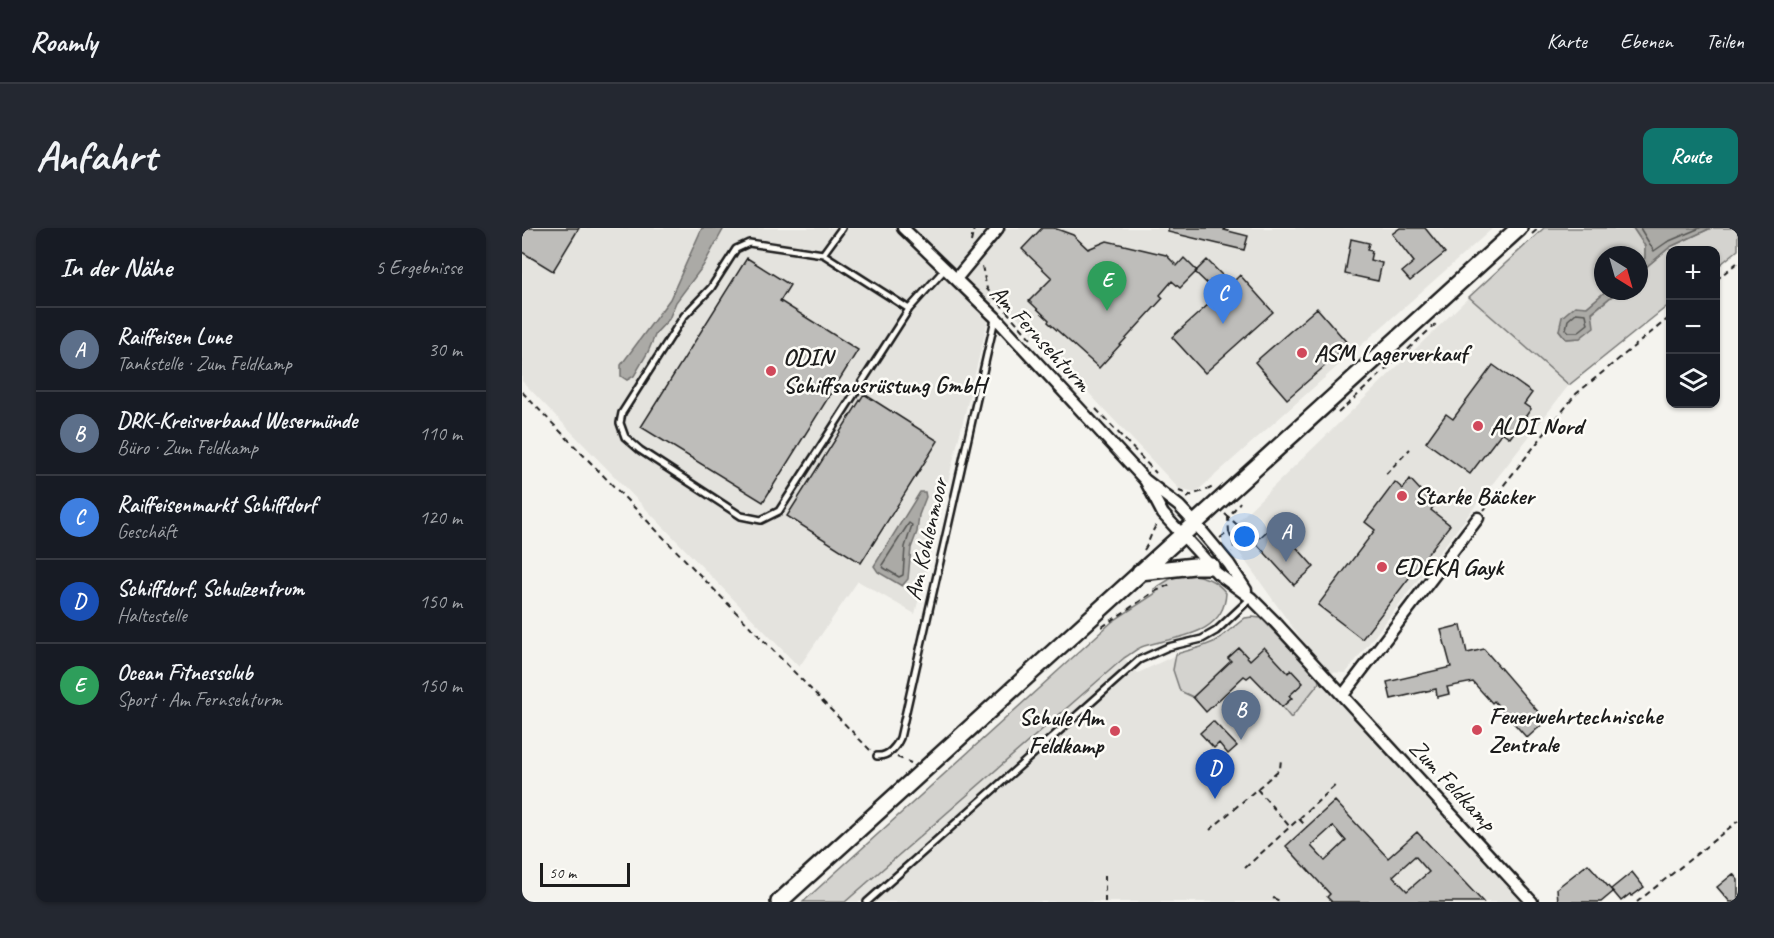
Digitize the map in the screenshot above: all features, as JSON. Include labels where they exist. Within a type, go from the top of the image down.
[{"type":"main road","points":[[779,902],[1519,228]]},
{"type":"main road","points":[[1140,572],[1211,566]]},
{"type":"street","name":"Am Fernsehturm","points":[[903,228],[995,317],[1145,480],[1179,506],[1195,523]]},
{"type":"street","points":[[956,279],[998,228]]},
{"type":"street","name":"Am Fernsehturm","points":[[1145,480],[1163,514],[1182,534]]},
{"type":"street","points":[[1342,695],[1478,518]]},
{"type":"street","name":"Zum Feldkamp","points":[[1195,523],[1213,543],[1251,598]]},
{"type":"street","name":"Zum Feldkamp","points":[[1182,534],[1211,566],[1251,598],[1532,902]]},
{"type":"lane","points":[[823,254],[842,228]]},
{"type":"lane","points":[[909,309],[823,254],[749,243],[736,249],[711,288],[684,316],[622,413],[620,423],[625,437],[640,450],[741,516],[760,520],[779,511],[909,309],[945,269]]},
{"type":"lane","name":"Am Kohlenmoor","points":[[887,753],[895,747],[900,738],[995,317]]},
{"type":"lane","points":[[867,902],[1139,660],[1168,647],[1202,639],[1216,631],[1251,598]]},
{"type":"lane","points":[[877,756],[887,753]]},
{"type":"path","points":[[974,228],[971,243],[982,262],[987,290],[1032,340]]},
{"type":"path","points":[[1720,277],[1738,262]]},
{"type":"path","points":[[1478,518],[1576,393],[1666,321]]},
{"type":"path","points":[[522,392],[877,756]]},
{"type":"path","points":[[1090,403],[1159,477]]},
{"type":"path","points":[[1386,474],[1410,449]]},
{"type":"path","points":[[1175,489],[1190,495]]},
{"type":"path","points":[[1213,543],[1229,532],[1228,518],[1241,500]]},
{"type":"path","points":[[1228,518],[1242,529],[1252,531]]},
{"type":"path","points":[[1096,631],[1152,593],[1174,582]]},
{"type":"path","points":[[887,753],[914,764]]},
{"type":"path","points":[[1210,830],[1280,769],[1281,759]]},
{"type":"path","points":[[1245,868],[1338,783]]},
{"type":"path","points":[[1257,789],[1290,827]]},
{"type":"path","points":[[1299,819],[1306,827]]},
{"type":"path","points":[[1637,902],[1738,821]]},
{"type":"path","points":[[1105,875],[1105,902]]},
{"type":"path","points":[[1273,898],[1282,902]]},
{"type":"shaded area","points":[[522,228],[1493,228],[1195,493],[1179,489],[995,293],[915,614],[858,581],[799,667],[522,381]]},
{"type":"shaded area","points":[[1544,228],[1633,228],[1645,246],[1594,246],[1595,300],[1559,330],[1566,339],[1580,338],[1592,313],[1607,300],[1648,300],[1648,265],[1666,250],[1666,307],[1569,385],[1469,297]]},
{"type":"shaded area","points":[[1711,228],[1738,228],[1738,250],[1720,265],[1720,246],[1672,246]]},
{"type":"shaded area","points":[[1469,297],[1569,385],[1346,673],[1326,672],[1236,548],[1237,522]]},
{"type":"shaded area","points":[[1186,574],[1209,579],[1218,584],[1226,593],[1223,607],[1217,618],[1208,626],[1196,632],[1141,647],[1124,658],[845,902],[803,902],[1113,621],[1156,593],[1154,589],[1170,579]]},
{"type":"shaded area","points":[[1245,618],[1261,618],[1318,677],[1523,902],[845,902],[1124,658],[1138,673],[1184,651],[1209,644]]},
{"type":"shaded area","points":[[1245,618],[1261,618],[1318,677],[1319,683],[1291,718],[1282,707],[1291,699],[1288,673],[1250,660],[1239,648],[1228,658],[1231,661],[1193,697],[1180,691],[1173,670],[1176,654],[1216,641]]},
{"type":"water","points":[[702,228],[724,228],[703,266],[676,302],[669,319],[656,333],[634,376],[627,380],[621,376],[621,365],[670,299]]},
{"type":"water","points":[[1633,228],[1711,228],[1672,246],[1666,246],[1666,250],[1648,265],[1648,246],[1645,246]]},
{"type":"water","points":[[1595,300],[1607,300],[1592,312],[1594,327],[1580,338],[1566,339],[1559,330],[1562,317],[1575,306],[1587,307]]},
{"type":"water","points":[[920,492],[925,492],[926,497],[911,548],[908,579],[902,586],[878,572],[874,566]]},
{"type":"building","points":[[522,228],[579,228],[553,271],[522,252]]},
{"type":"building","points":[[1042,228],[1054,228],[1073,235],[1088,249],[1107,241],[1166,255],[1177,266],[1184,258],[1197,271],[1180,288],[1172,281],[1160,295],[1163,298],[1099,368],[1048,322],[1049,320],[1029,301],[1052,278],[1022,249]]},
{"type":"building","points":[[1168,228],[1225,228],[1224,230],[1248,236],[1244,250],[1168,232]]},
{"type":"building","points":[[1400,228],[1425,228],[1445,253],[1410,281],[1402,272],[1414,262],[1392,234]]},
{"type":"building","points":[[1351,239],[1369,243],[1367,250],[1372,251],[1370,260],[1382,263],[1378,281],[1345,274]]},
{"type":"building","points":[[747,258],[790,285],[780,301],[858,350],[763,502],[641,427]]},
{"type":"building","points":[[1207,260],[1231,284],[1240,275],[1273,312],[1205,373],[1172,337],[1219,295],[1195,272]]},
{"type":"building","name":"ASM Lagerverkauf","points":[[1317,308],[1349,345],[1287,399],[1255,362]]},
{"type":"building","name":"ALDI Nord","points":[[1493,365],[1532,393],[1524,404],[1531,409],[1510,438],[1502,432],[1470,474],[1426,442],[1446,414],[1453,419]]},
{"type":"building","points":[[864,394],[938,441],[861,563],[787,516]]},
{"type":"building","name":"EDEKA Gayk","points":[[1410,479],[1434,505],[1431,510],[1450,525],[1362,639],[1318,605],[1375,530],[1365,522],[1395,482],[1403,489]]},
{"type":"building","points":[[1278,521],[1285,529],[1282,531],[1314,567],[1294,585],[1255,542]]},
{"type":"building","points":[[1461,625],[1467,653],[1484,649],[1546,721],[1527,738],[1494,701],[1492,703],[1473,682],[1447,687],[1449,694],[1437,697],[1436,689],[1391,699],[1387,682],[1451,667],[1441,630]]},
{"type":"building","points":[[1264,647],[1288,673],[1291,670],[1303,683],[1289,696],[1292,698],[1282,707],[1251,675],[1247,678],[1244,676],[1206,712],[1193,697],[1231,661],[1228,658],[1239,648],[1250,660]]},
{"type":"building","points":[[1213,721],[1237,746],[1228,754],[1219,743],[1214,748],[1200,733]]},
{"type":"building","points":[[1335,801],[1388,858],[1417,832],[1483,902],[1332,902],[1327,897],[1330,894],[1286,846]],"holes":[[[1333,826],[1346,841],[1325,861],[1311,846]],[[1415,856],[1429,872],[1407,891],[1393,876]]]},
{"type":"building","points":[[1588,864],[1613,892],[1601,902],[1558,902],[1557,888]]},
{"type":"building","points":[[1632,872],[1644,887],[1621,901],[1611,889]]},
{"type":"building","points":[[1733,874],[1738,880],[1738,902],[1730,902],[1717,887]]},
{"type":"place","name":"Ocean Fitnessclub","points":[[1107,311]]},
{"type":"place","name":"Raiffeisenmarkt Schiffdorf","points":[[1223,324]]},
{"type":"place","name":"ASM Lagerverkauf","points":[[1302,353]]},
{"type":"place","name":"ODIN Schiffsausrüstung GmbH","points":[[771,371]]},
{"type":"place","name":"ALDI Nord","points":[[1478,426]]},
{"type":"place","name":"Starke Bäcker","points":[[1402,496]]},
{"type":"place","name":"Raiffeisen Lune","points":[[1286,562]]},
{"type":"place","name":"EDEKA Gayk","points":[[1382,567]]},
{"type":"place","name":"Feuerwehrtechnische Zentrale","points":[[1477,730]]},
{"type":"place","name":"Schule Am Feldkamp","points":[[1115,731]]},
{"type":"place","name":"DRK-Kreisverband Wesermünde","points":[[1241,740]]},
{"type":"place","name":"Schiffdorf, Schulzentrum","points":[[1215,799]]}]
